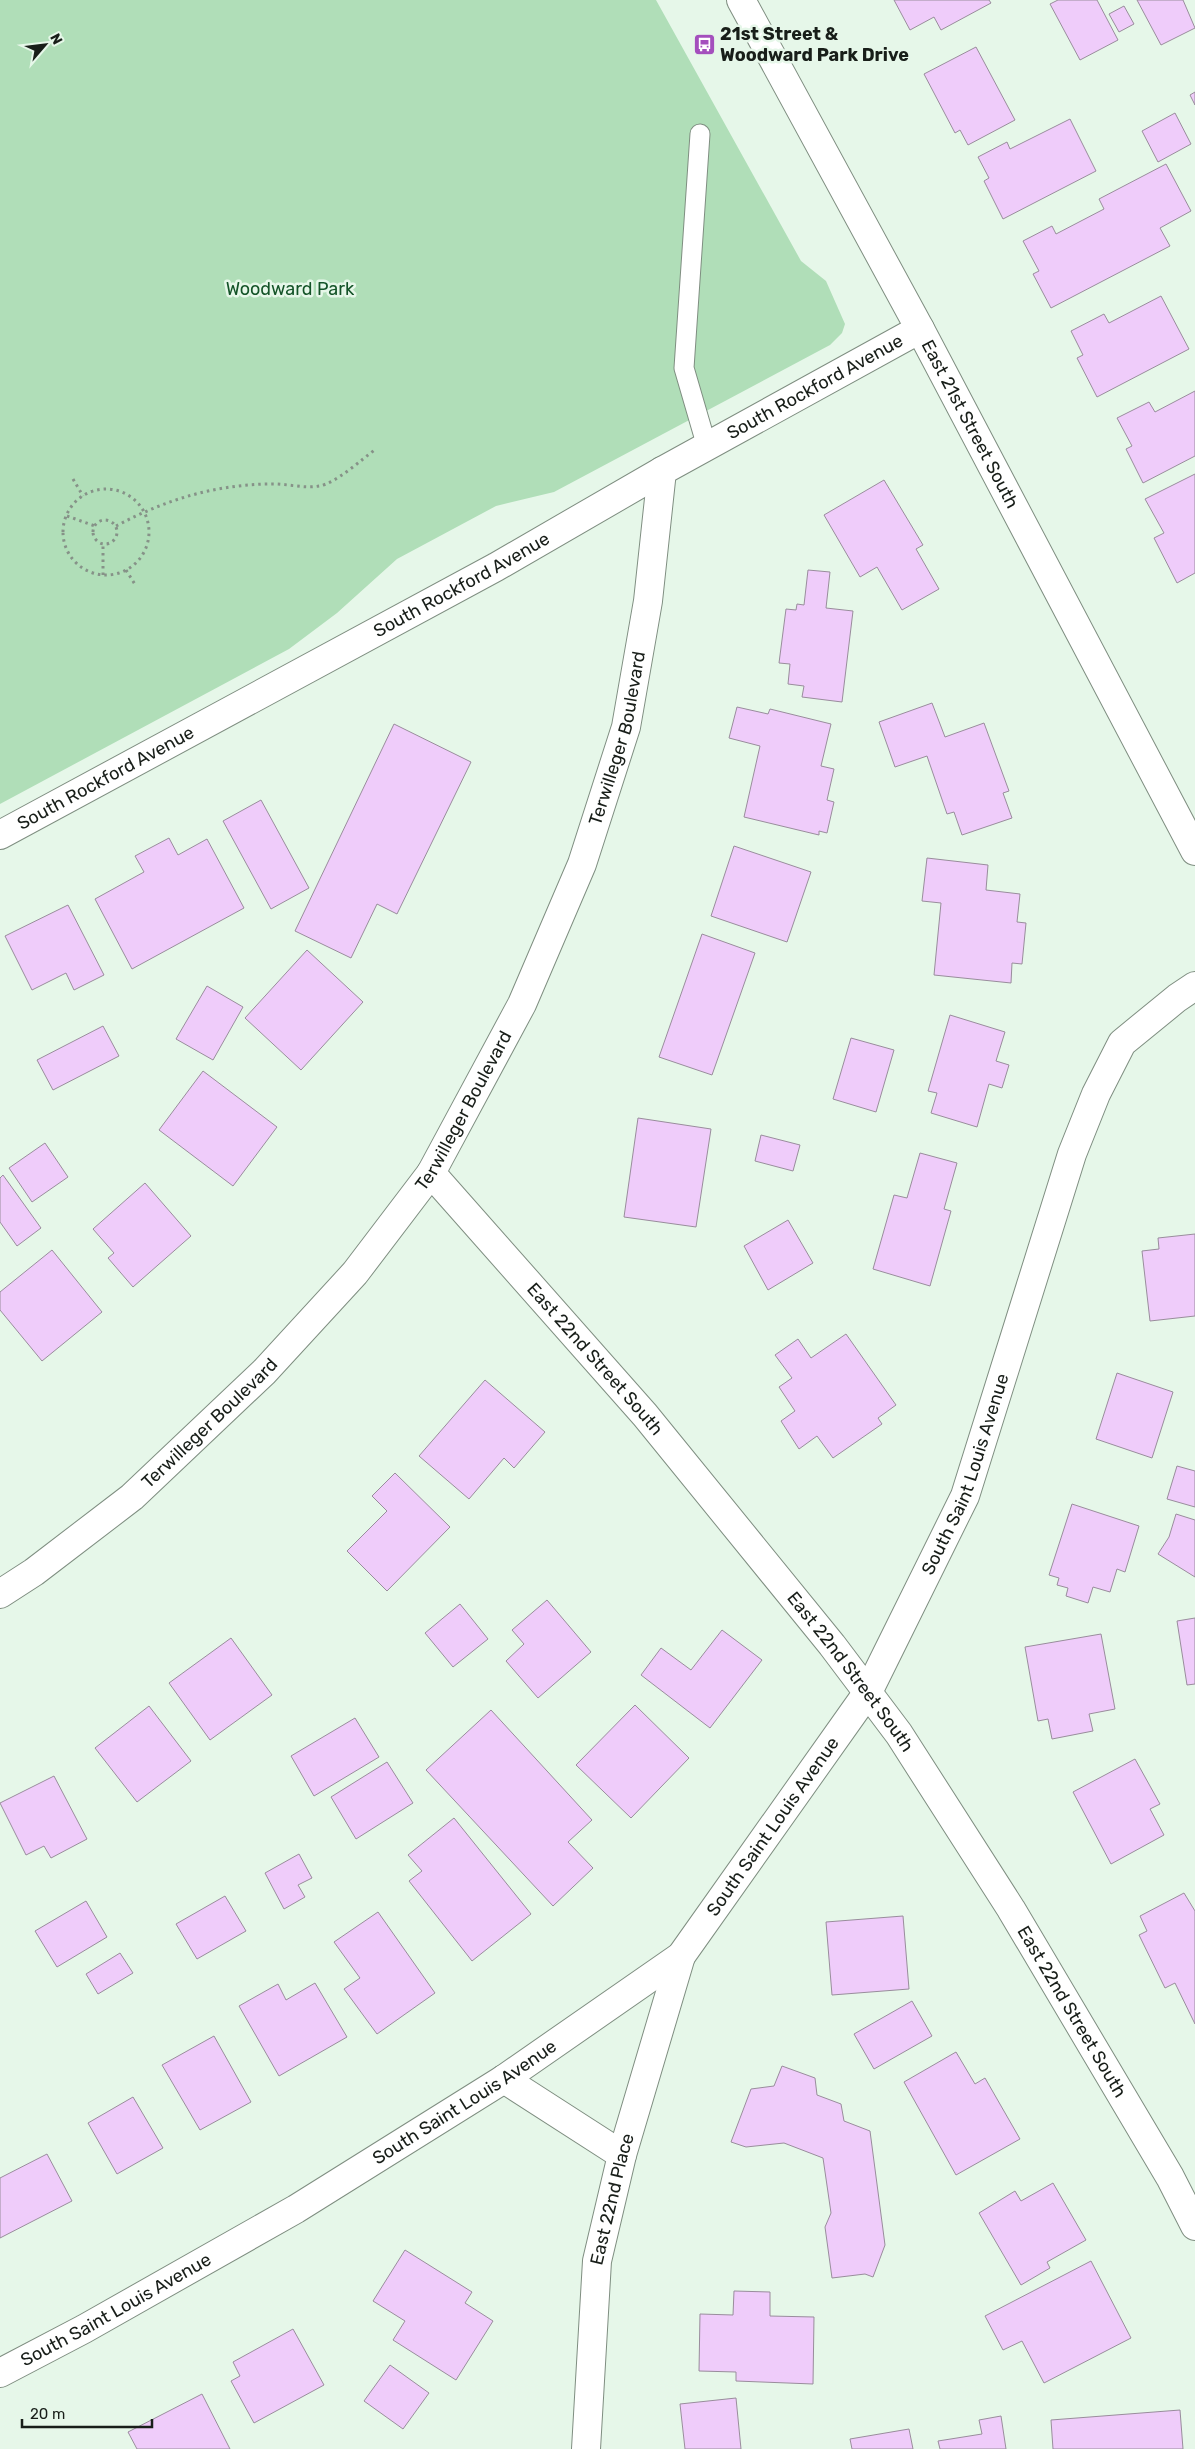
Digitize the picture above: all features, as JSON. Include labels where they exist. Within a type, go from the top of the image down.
[{"type":"street","name":"East 21st Street South","points":[[741,0],[920,329],[1195,851]]},
{"type":"street","name":"South Rockford Avenue","points":[[0,835],[496,567],[662,470],[920,329]]},
{"type":"street","name":"Terwilleger Boulevard","points":[[0,1594],[34,1572],[132,1496],[264,1372],[355,1274],[431,1173],[522,1004],[582,864],[626,727],[648,601],[662,470]]},
{"type":"street","name":"South Saint Louis Avenue","points":[[0,2373],[84,2329],[296,2209],[504,2079],[681,1956],[868,1692],[965,1496],[1072,1154],[1096,1094],[1122,1043],[1177,998],[1195,986]]},
{"type":"street","name":"East 22nd Street South","points":[[431,1173],[645,1415],[868,1692],[898,1734],[1011,1909],[1170,2177],[1195,2226]]},
{"type":"street","name":"East 22nd Place","points":[[586,2449],[597,2262],[622,2156],[681,1956]]},
{"type":"street","points":[[504,2079],[622,2156]]},
{"type":"lane","points":[[700,134],[684,368],[707,446]]},
{"type":"path","points":[[116,526],[165,501],[226,487],[270,484],[319,486],[334,479],[376,449]]},
{"type":"path","points":[[73,479],[82,496]]},
{"type":"path","points":[[103,489],[114,490],[133,500],[143,511],[148,528],[146,549],[140,558],[126,570],[111,575],[89,572],[79,566],[71,557],[66,547],[64,536],[67,516],[74,504],[82,496],[103,489]]},
{"type":"path","points":[[67,516],[95,526]]},
{"type":"path","points":[[95,526],[105,520],[116,526],[118,533],[115,541],[103,544]]},
{"type":"path","points":[[95,526],[94,537],[103,544]]},
{"type":"path","points":[[103,544],[103,575]]},
{"type":"path","points":[[126,570],[136,586]]},
{"type":"green space","name":"Woodward Park","points":[[0,0],[656,0],[801,261],[826,281],[845,324],[842,333],[830,345],[554,492],[496,506],[397,559],[337,613],[289,649],[0,804]]},
{"type":"building","points":[[894,0],[989,0],[991,3],[941,30],[934,17],[910,30]]},
{"type":"building","points":[[1058,0],[1097,0],[1118,40],[1080,60],[1050,4]]},
{"type":"building","points":[[1137,0],[1183,0],[1195,28],[1161,45]]},
{"type":"building","points":[[1124,6],[1134,24],[1119,32],[1109,14]]},
{"type":"building","points":[[976,47],[1015,120],[968,145],[960,130],[955,133],[924,74]]},
{"type":"building","points":[[1195,92],[1195,105],[1190,95]]},
{"type":"building","points":[[1175,113],[1191,144],[1158,162],[1142,131]]},
{"type":"building","points":[[1070,119],[1096,171],[1003,219],[984,181],[989,178],[978,157],[1007,142],[1010,149]]},
{"type":"building","points":[[1166,164],[1191,211],[1160,228],[1170,246],[1051,308],[1033,274],[1039,271],[1023,241],[1052,226],[1056,234],[1104,209],[1099,199]]},
{"type":"building","points":[[1161,296],[1189,349],[1097,397],[1077,358],[1083,355],[1071,331],[1104,314],[1109,323]]},
{"type":"building","points":[[1195,391],[1195,456],[1143,483],[1126,449],[1132,446],[1117,418],[1149,402],[1155,412]]},
{"type":"building","points":[[1195,474],[1195,573],[1177,583],[1154,538],[1164,533],[1145,499]]},
{"type":"building","points":[[884,480],[923,545],[916,549],[939,589],[902,610],[877,567],[860,577],[824,515]]},
{"type":"building","points":[[808,570],[830,572],[826,608],[853,611],[842,702],[802,697],[804,686],[788,684],[790,664],[779,663],[786,609],[796,610],[797,604],[804,605]]},
{"type":"building","points":[[932,703],[945,737],[984,723],[1009,791],[1003,793],[1012,818],[962,835],[954,812],[947,814],[927,756],[895,767],[879,722]]},
{"type":"building","points":[[737,707],[768,714],[770,709],[831,724],[821,766],[834,769],[827,800],[834,802],[827,833],[819,831],[819,835],[744,817],[760,746],[729,738]]},
{"type":"building","points":[[394,724],[471,762],[397,914],[377,904],[351,958],[295,931]]},
{"type":"building","points":[[261,800],[309,888],[271,909],[223,821]]},
{"type":"building","points":[[169,838],[178,855],[207,839],[244,908],[132,969],[95,899],[144,872],[135,856]]},
{"type":"building","points":[[734,846],[811,872],[787,942],[711,916]]},
{"type":"building","points":[[927,858],[988,865],[986,890],[1020,894],[1017,922],[1026,923],[1022,964],[1012,963],[1011,983],[934,975],[941,903],[922,901]]},
{"type":"building","points":[[68,905],[104,975],[74,990],[66,973],[32,990],[5,936]]},
{"type":"building","points":[[702,934],[755,953],[712,1075],[659,1057]]},
{"type":"building","points":[[307,950],[363,1002],[301,1070],[245,1018]]},
{"type":"building","points":[[207,986],[243,1007],[213,1060],[176,1039]]},
{"type":"building","points":[[950,1015],[1005,1032],[996,1061],[1009,1065],[1002,1088],[989,1084],[977,1127],[931,1113],[937,1093],[928,1091]]},
{"type":"building","points":[[103,1026],[119,1056],[53,1090],[37,1060]]},
{"type":"building","points":[[851,1038],[894,1050],[876,1112],[833,1099]]},
{"type":"building","points":[[203,1071],[277,1127],[233,1186],[159,1130]]},
{"type":"building","points":[[638,1118],[711,1129],[696,1227],[624,1217]]},
{"type":"building","points":[[761,1135],[800,1145],[793,1171],[755,1161]]},
{"type":"building","points":[[45,1143],[68,1177],[32,1202],[9,1168]]},
{"type":"building","points":[[920,1153],[957,1163],[944,1209],[951,1211],[930,1286],[873,1269],[894,1195],[907,1198]]},
{"type":"building","points":[[3,1175],[41,1228],[17,1246],[0,1222],[0,1178]]},
{"type":"building","points":[[145,1183],[191,1236],[133,1287],[108,1258],[114,1253],[93,1229]]},
{"type":"building","points":[[788,1220],[813,1263],[768,1290],[744,1246]]},
{"type":"building","points":[[1195,1234],[1195,1316],[1150,1321],[1142,1251],[1159,1249],[1158,1238]]},
{"type":"building","points":[[52,1250],[102,1312],[42,1361],[0,1310],[0,1292]]},
{"type":"building","points":[[846,1334],[896,1405],[878,1418],[882,1424],[833,1458],[817,1436],[799,1449],[781,1421],[795,1411],[779,1387],[792,1378],[775,1355],[798,1339],[811,1358]]},
{"type":"building","points":[[1117,1373],[1173,1392],[1152,1458],[1096,1439]]},
{"type":"building","points":[[485,1380],[545,1432],[514,1468],[504,1458],[469,1499],[419,1456]]},
{"type":"building","points":[[1177,1466],[1195,1471],[1195,1507],[1167,1499]]},
{"type":"building","points":[[395,1473],[450,1527],[387,1591],[347,1551],[387,1511],[372,1496]]},
{"type":"building","points":[[1072,1504],[1139,1526],[1125,1572],[1117,1569],[1110,1592],[1093,1587],[1088,1603],[1066,1596],[1068,1588],[1057,1585],[1059,1578],[1049,1575]]},
{"type":"building","points":[[1176,1514],[1195,1520],[1195,1577],[1158,1554],[1169,1537]]},
{"type":"building","points":[[547,1600],[591,1652],[538,1698],[506,1661],[524,1644],[512,1630]]},
{"type":"building","points":[[460,1604],[488,1639],[453,1667],[425,1633]]},
{"type":"building","points":[[1195,1618],[1195,1684],[1187,1685],[1177,1621]]},
{"type":"building","points":[[722,1630],[762,1660],[710,1728],[641,1675],[661,1648],[691,1670]]},
{"type":"building","points":[[1101,1634],[1115,1709],[1089,1714],[1093,1731],[1052,1739],[1048,1719],[1038,1721],[1025,1647]]},
{"type":"building","points":[[231,1638],[272,1695],[210,1740],[169,1683]]},
{"type":"building","points":[[635,1705],[689,1758],[631,1818],[576,1765]]},
{"type":"building","points":[[149,1706],[191,1761],[137,1802],[95,1748]]},
{"type":"building","points":[[491,1710],[592,1820],[568,1842],[593,1868],[553,1906],[426,1770]]},
{"type":"building","points":[[355,1718],[379,1757],[314,1796],[291,1756]]},
{"type":"building","points":[[1135,1759],[1160,1804],[1150,1809],[1164,1835],[1111,1864],[1073,1792]]},
{"type":"building","points":[[387,1762],[413,1803],[356,1839],[331,1797]]},
{"type":"building","points":[[54,1776],[87,1839],[51,1858],[44,1846],[26,1855],[0,1803]]},
{"type":"building","points":[[454,1818],[531,1914],[472,1961],[409,1881],[422,1871],[408,1855]]},
{"type":"building","points":[[299,1854],[312,1878],[298,1885],[305,1897],[284,1909],[265,1873]]},
{"type":"building","points":[[1184,1893],[1195,1911],[1195,2024],[1175,1983],[1165,1988],[1139,1935],[1147,1931],[1140,1916]]},
{"type":"building","points":[[225,1896],[246,1931],[197,1959],[176,1924]]},
{"type":"building","points":[[86,1901],[107,1937],[57,1967],[35,1931]]},
{"type":"building","points":[[378,1912],[435,1993],[377,2034],[344,1989],[360,1978],[334,1942]]},
{"type":"building","points":[[903,1916],[909,1989],[832,1995],[826,1922]]},
{"type":"building","points":[[120,1953],[133,1973],[98,1994],[86,1974]]},
{"type":"building","points":[[315,1983],[347,2037],[279,2076],[239,2006],[278,1984],[286,2000]]},
{"type":"building","points":[[912,2001],[932,2036],[874,2069],[854,2034]]},
{"type":"building","points":[[214,2036],[251,2102],[200,2130],[162,2065]]},
{"type":"building","points":[[956,2052],[975,2084],[985,2078],[1020,2139],[956,2175],[904,2082]]},
{"type":"building","points":[[782,2066],[815,2078],[817,2095],[841,2104],[844,2121],[870,2131],[885,2245],[873,2277],[865,2274],[832,2278],[825,2227],[831,2213],[823,2158],[784,2143],[746,2147],[731,2142],[751,2089],[774,2086]]},
{"type":"building","points":[[133,2097],[163,2148],[117,2174],[88,2123]]},
{"type":"building","points":[[47,2154],[72,2201],[0,2238],[0,2178]]},
{"type":"building","points":[[1053,2183],[1086,2240],[1047,2262],[1050,2268],[1021,2285],[979,2213],[1015,2191],[1021,2201]]},
{"type":"building","points":[[405,2250],[472,2292],[465,2303],[493,2321],[456,2380],[393,2340],[405,2321],[373,2301]]},
{"type":"building","points":[[1091,2261],[1131,2338],[1044,2383],[1022,2341],[1003,2350],[985,2316]]},
{"type":"building","points":[[734,2291],[770,2292],[770,2316],[814,2317],[813,2384],[736,2381],[736,2372],[699,2371],[700,2314],[733,2315]]},
{"type":"building","points":[[293,2329],[324,2385],[254,2423],[231,2381],[240,2376],[233,2362]]},
{"type":"building","points":[[390,2365],[429,2393],[403,2429],[364,2401]]},
{"type":"building","points":[[202,2394],[230,2449],[137,2449],[128,2432]]},
{"type":"building","points":[[736,2398],[741,2449],[685,2449],[680,2404]]},
{"type":"building","points":[[1180,2410],[1183,2449],[1053,2449],[1051,2420]]},
{"type":"building","points":[[1001,2416],[1006,2449],[940,2449],[938,2441],[982,2434],[979,2420]]},
{"type":"building","points":[[909,2429],[913,2449],[852,2449],[850,2439]]},
{"type":"place","name":"21st Street & Woodward Park Drive","points":[[704,44]]}]
